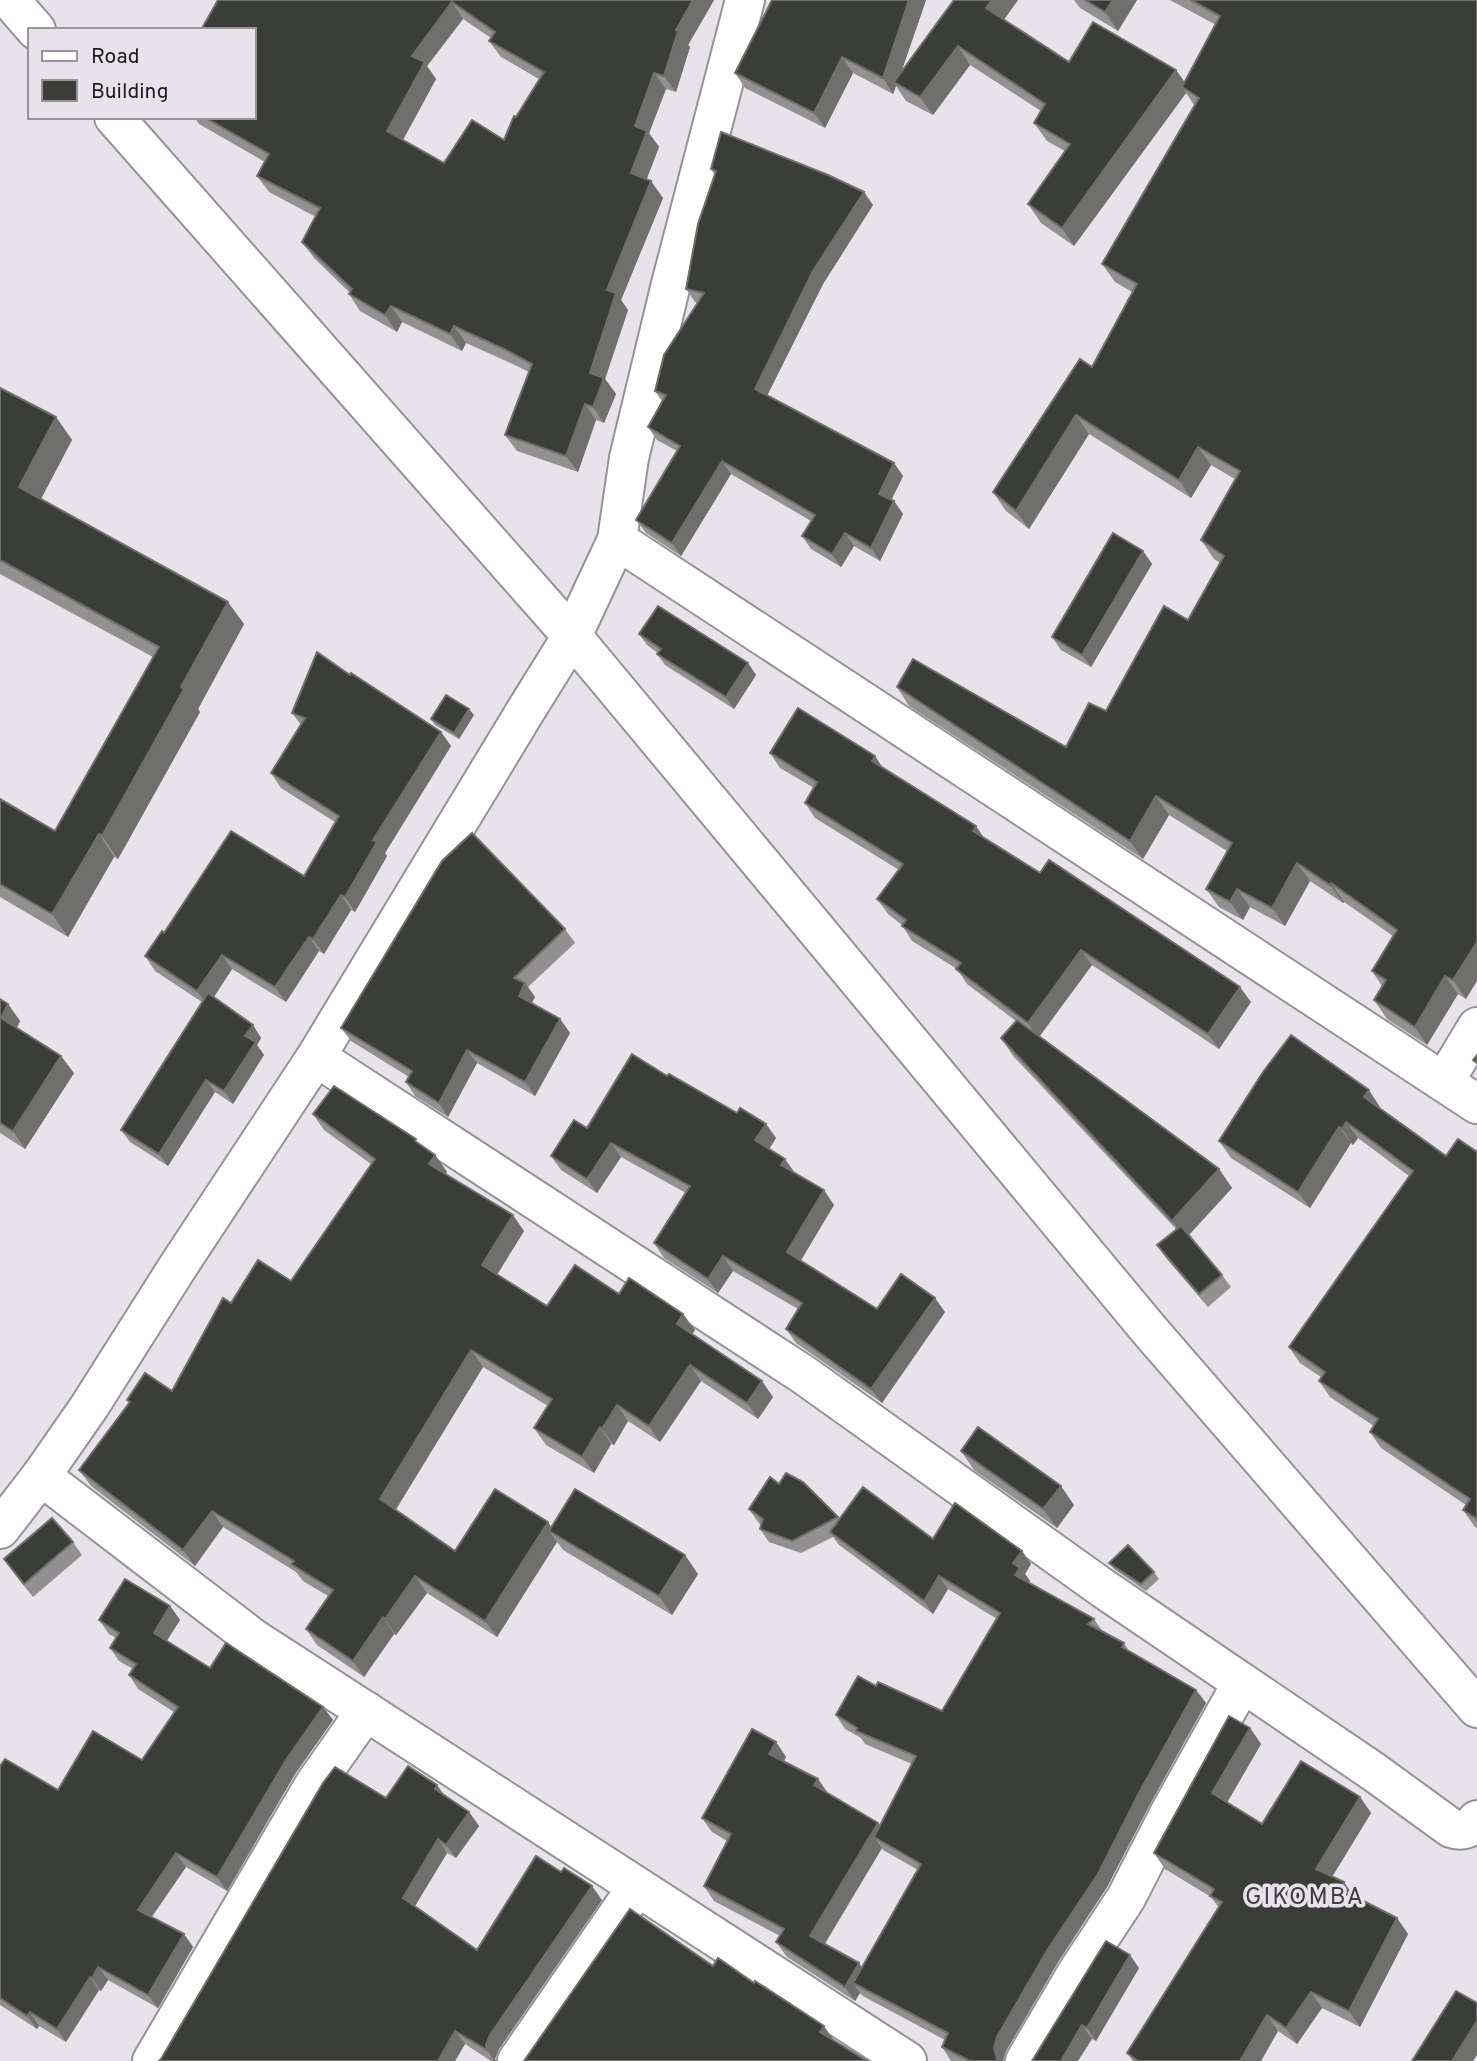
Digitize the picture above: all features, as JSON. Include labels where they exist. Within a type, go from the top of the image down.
[{"type":"street","points":[[10,0],[34,28]]},
{"type":"street","points":[[0,1529],[41,1476],[316,1057],[572,636],[617,540],[635,431],[745,0]]},
{"type":"street","points":[[116,119],[572,636],[1150,1332],[1477,1708]]},
{"type":"street","points":[[617,540],[1477,1104]]},
{"type":"street","points":[[1444,1082],[1477,1027]]},
{"type":"street","points":[[316,1057],[804,1375],[1104,1589],[1374,1772],[1451,1828],[1459,1831],[1468,1828],[1477,1820]]},
{"type":"street","points":[[41,1476],[254,1639],[907,2061]]},
{"type":"street","points":[[1025,2061],[1076,1974],[1126,1898],[1241,1683]]},
{"type":"street","points":[[152,2061],[314,1785],[366,1711]]},
{"type":"street","points":[[517,2061],[637,1886]]},
{"type":"building","points":[[218,0],[693,0],[676,30],[678,31],[664,76],[654,73],[635,126],[647,131],[631,173],[651,181],[607,290],[616,293],[590,373],[604,378],[593,407],[585,404],[566,456],[505,435],[532,364],[454,326],[450,334],[391,306],[385,315],[349,294],[352,289],[302,242],[320,208],[257,176],[269,154],[208,119],[256,119],[256,28],[202,28]],"holes":[[[452,2],[495,32],[489,41],[544,72],[516,117],[514,116],[504,140],[472,120],[444,163],[387,131],[425,62],[412,56]]]},
{"type":"building","points":[[772,0],[909,0],[883,78],[842,57],[814,113],[735,73]]},
{"type":"building","points":[[954,0],[992,0],[986,8],[1069,62],[1093,22],[1176,70],[1062,228],[1028,204],[1070,144],[1034,123],[1045,104],[958,46],[920,97],[894,82]]},
{"type":"building","points":[[1085,0],[1113,0],[1105,12]]},
{"type":"building","points":[[1191,0],[1477,0],[1477,942],[1453,980],[1445,976],[1415,1027],[1374,1000],[1386,980],[1372,971],[1397,930],[1331,883],[1330,885],[1297,863],[1272,908],[1237,889],[1230,902],[1206,889],[1232,843],[1156,796],[1130,841],[897,687],[913,659],[1066,747],[1089,703],[1106,711],[1164,606],[1188,620],[1224,556],[1201,540],[1240,471],[1198,447],[1179,480],[1076,415],[1016,511],[993,492],[1080,359],[1092,367],[1137,284],[1102,264],[1199,98],[1182,87],[1220,16]]},
{"type":"building","points":[[721,132],[864,192],[813,271],[755,389],[894,463],[879,494],[894,501],[871,548],[845,533],[832,554],[802,536],[815,515],[722,461],[672,543],[636,520],[680,446],[648,427],[666,395],[655,391],[664,355],[704,293],[686,289],[698,224],[716,171],[711,169]]},
{"type":"building","points":[[0,388],[56,417],[19,487],[228,602],[181,687],[184,689],[102,836],[99,834],[52,914],[0,884],[0,799],[55,831],[159,647],[0,560]]},
{"type":"building","points":[[1113,533],[1143,551],[1082,655],[1052,637]]},
{"type":"building","points":[[658,606],[748,663],[726,697],[657,654],[661,649],[639,634]]},
{"type":"building","points":[[317,652],[441,732],[373,840],[377,842],[345,897],[341,895],[313,939],[309,937],[275,987],[222,955],[197,991],[145,956],[162,931],[164,933],[231,831],[304,876],[339,816],[271,773],[305,718],[292,713]]},
{"type":"building","points":[[446,695],[469,709],[454,733],[431,719]]},
{"type":"building","points":[[798,708],[875,756],[872,761],[976,826],[973,831],[1040,873],[1049,860],[1240,987],[1208,1034],[1081,950],[1028,1023],[956,969],[961,963],[902,926],[906,920],[877,899],[903,864],[805,803],[817,782],[770,753]]},
{"type":"building","points":[[472,833],[565,929],[514,978],[525,983],[519,996],[560,1019],[525,1082],[467,1050],[439,1103],[406,1082],[412,1071],[341,1028],[442,861]]},
{"type":"building","points":[[208,993],[253,1025],[245,1036],[256,1042],[224,1091],[206,1080],[159,1154],[121,1130]]},
{"type":"building","points":[[0,999],[8,1004],[1,1018],[61,1056],[13,1131],[0,1123]]},
{"type":"building","points":[[1017,1020],[1219,1169],[1172,1221],[1001,1038]]},
{"type":"building","points":[[1291,1035],[1369,1090],[1364,1097],[1446,1156],[1458,1139],[1477,1152],[1477,1519],[1463,1510],[1470,1499],[1370,1432],[1378,1419],[1319,1381],[1325,1372],[1289,1347],[1413,1171],[1346,1122],[1342,1129],[1339,1127],[1298,1192],[1219,1141],[1263,1072]]},
{"type":"building","points":[[632,1054],[737,1113],[740,1108],[766,1124],[755,1140],[785,1159],[781,1165],[824,1190],[787,1252],[877,1309],[901,1274],[935,1298],[871,1389],[786,1329],[802,1303],[723,1256],[708,1279],[654,1243],[690,1186],[611,1143],[587,1179],[551,1156],[574,1120],[587,1128]]},
{"type":"building","points":[[334,1086],[416,1139],[415,1141],[435,1155],[429,1164],[513,1215],[482,1265],[547,1306],[575,1265],[619,1294],[629,1278],[683,1314],[677,1324],[762,1381],[747,1403],[690,1365],[649,1426],[617,1405],[582,1457],[534,1428],[552,1399],[471,1350],[380,1499],[455,1551],[495,1489],[548,1522],[485,1621],[415,1576],[353,1661],[306,1629],[333,1590],[291,1564],[294,1561],[212,1511],[183,1550],[79,1470],[130,1402],[127,1400],[145,1373],[172,1391],[223,1298],[231,1303],[258,1260],[291,1281],[375,1159],[313,1114]]},
{"type":"building","points":[[1181,1226],[1222,1275],[1199,1294],[1157,1245]]},
{"type":"building","points":[[978,1427],[1061,1486],[1043,1509],[961,1451]]},
{"type":"building","points":[[786,1473],[803,1482],[838,1517],[792,1541],[760,1529],[763,1519],[749,1509],[770,1477],[779,1484]]},
{"type":"building","points":[[863,1487],[933,1539],[955,1503],[1022,1551],[1013,1563],[1020,1568],[1015,1575],[1094,1619],[1088,1624],[1124,1643],[1122,1647],[1196,1690],[1098,1874],[1048,1949],[997,2037],[994,2048],[999,2061],[970,2061],[942,2047],[948,2033],[853,1983],[921,1864],[874,1837],[916,1756],[856,1731],[857,1728],[836,1715],[858,1676],[876,1686],[878,1682],[942,1711],[1000,1613],[939,1576],[924,1601],[830,1532]]},
{"type":"building","points":[[575,1489],[685,1555],[659,1596],[549,1531]]},
{"type":"building","points":[[52,1518],[73,1542],[24,1584],[4,1559]]},
{"type":"building","points":[[1128,1545],[1154,1572],[1141,1584],[1109,1563]]},
{"type":"building","points":[[125,1579],[170,1606],[154,1633],[210,1668],[226,1643],[323,1707],[286,1760],[217,1877],[176,1853],[138,1910],[184,1934],[148,1995],[98,1967],[57,2029],[30,2012],[27,2016],[0,1998],[0,1766],[5,1759],[58,1790],[93,1731],[142,1760],[178,1707],[129,1675],[136,1664],[110,1648],[119,1633],[99,1620]]},
{"type":"building","points":[[1229,1716],[1250,1728],[1212,1793],[1262,1824],[1301,1761],[1360,1797],[1316,1869],[1344,1882],[1340,1889],[1397,1918],[1349,2011],[1311,1992],[1286,2028],[1267,2015],[1240,2061],[1138,2061],[1127,2053],[1222,1902],[1210,1896],[1214,1889],[1154,1853]]},
{"type":"building","points":[[752,1729],[776,1742],[769,1754],[818,1779],[814,1785],[878,1823],[810,1936],[859,1963],[845,1987],[776,1942],[784,1929],[704,1886],[731,1834],[702,1818]]},
{"type":"building","points":[[408,1766],[437,1785],[435,1789],[469,1812],[446,1845],[438,1839],[403,1898],[477,1950],[536,1856],[561,1872],[564,1868],[592,1886],[490,2035],[487,2050],[455,2031],[438,2061],[159,2061],[335,1767],[386,1798]]},
{"type":"building","points":[[630,1909],[713,1966],[718,1958],[754,1983],[755,1981],[824,2026],[820,2032],[867,2061],[524,2061]]},
{"type":"building","points":[[1106,1941],[1130,1955],[1087,2028],[1082,2025],[1061,2061],[1032,2061]]},
{"type":"building","points":[[1456,1991],[1477,2003],[1477,2021],[1452,2061],[1412,2061]]},
{"type":"district","name":"GIKOMBA","points":[[1305,1896]]}]
